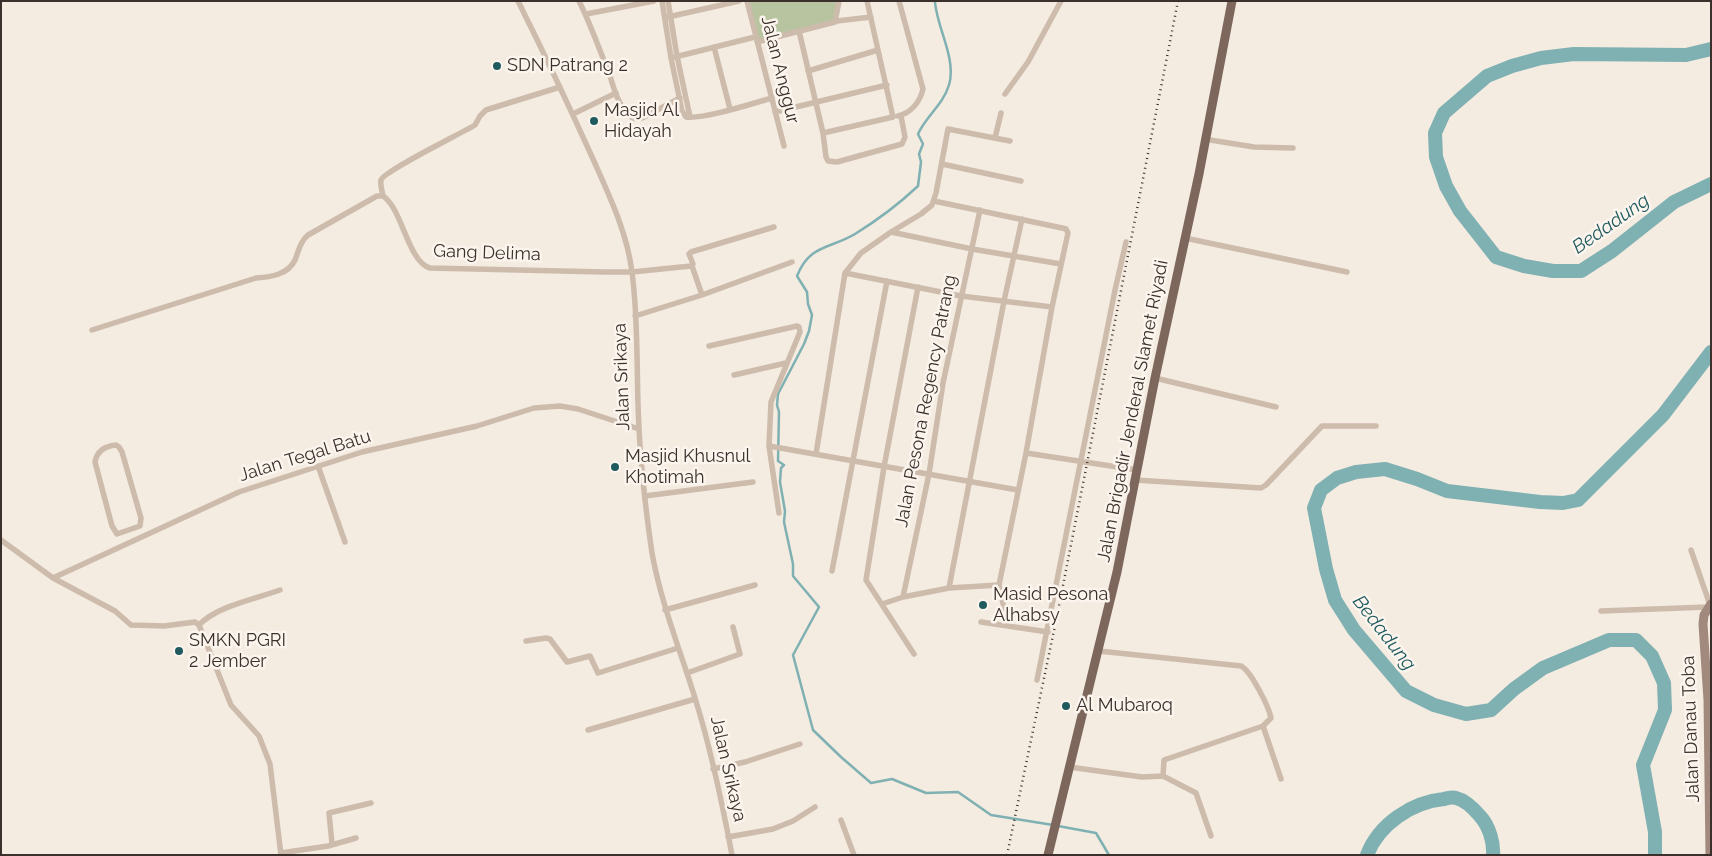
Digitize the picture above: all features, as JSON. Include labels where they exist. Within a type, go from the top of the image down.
[{"type":"main road","name":"Jalan Brigadir Jenderal Slamet Riyadi","points":[[1048,855],[1117,572],[1154,378],[1199,174],[1204,139],[1232,1]]},
{"type":"main road","name":"Jalan Danau Toba","points":[[1709,605],[1704,615],[1703,624],[1710,751],[1710,855]]},
{"type":"street","name":"Jalan Srikaya","points":[[518,1],[573,114],[622,228],[632,272],[639,429],[652,554],[665,610],[695,699],[732,855]]},
{"type":"street","points":[[579,1],[586,14],[616,93],[628,114],[637,119],[680,98]]},
{"type":"street","points":[[586,14],[654,1]]},
{"type":"street","points":[[662,1],[677,56],[690,117]]},
{"type":"street","points":[[668,1],[667,17],[671,58],[683,114],[690,117],[772,98]]},
{"type":"street","points":[[667,17],[739,1]]},
{"type":"street","name":"Jalan Anggur","points":[[747,1],[784,146]]},
{"type":"street","points":[[836,21],[840,1]]},
{"type":"street","points":[[867,1],[893,117]]},
{"type":"street","points":[[823,133],[901,116],[920,99],[923,89],[898,1]]},
{"type":"street","points":[[1005,94],[1028,62],[1061,1]]},
{"type":"street","points":[[671,58],[714,47],[798,32],[836,21],[871,18]]},
{"type":"street","points":[[798,32],[816,102],[827,159],[837,162],[902,144],[905,139],[901,116]]},
{"type":"street","points":[[714,47],[730,109]]},
{"type":"street","points":[[808,71],[878,50]]},
{"type":"street","points":[[775,112],[887,85]]},
{"type":"street","points":[[92,330],[256,278],[273,277],[287,269],[294,262],[302,240],[308,235],[377,196],[383,196],[381,182],[384,177],[409,161],[475,126],[480,116],[486,110],[560,87]]},
{"type":"street","points":[[573,114],[616,93]]},
{"type":"street","points":[[995,138],[1001,113]]},
{"type":"street","points":[[816,454],[845,273],[861,253],[930,207],[934,201],[948,129],[1010,141]]},
{"type":"street","points":[[1204,139],[1254,147],[1292,148]]},
{"type":"street","points":[[942,164],[1021,181]]},
{"type":"street","name":"Gang Delima","points":[[383,196],[390,203],[421,262],[428,268],[632,272]]},
{"type":"street","points":[[934,201],[1022,218],[1067,230],[1068,234],[1052,307],[1026,453],[999,585],[1006,617]]},
{"type":"street","name":"Jalan Pesona Regency Patrang","points":[[903,597],[929,474],[943,383],[980,210]]},
{"type":"street","points":[[948,588],[1022,218]]},
{"type":"street","points":[[702,295],[692,266],[689,254],[691,252],[774,227]]},
{"type":"street","points":[[891,232],[972,249],[1061,264]]},
{"type":"street","points":[[1185,238],[1347,272]]},
{"type":"street","points":[[1037,680],[1126,242]]},
{"type":"street","points":[[635,316],[702,295],[792,262]]},
{"type":"street","points":[[632,272],[692,266]]},
{"type":"street","points":[[845,273],[961,296],[1052,307]]},
{"type":"street","points":[[832,570],[887,281]]},
{"type":"street","points":[[914,654],[866,580],[884,467],[918,287]]},
{"type":"street","points":[[709,346],[797,326],[800,327],[800,332],[771,398],[771,446],[779,513]]},
{"type":"street","points":[[734,375],[786,363]]},
{"type":"street","points":[[1154,378],[1276,407]]},
{"type":"street","name":"Jalan Tegal Batu","points":[[53,578],[239,492],[362,452],[477,426],[544,406],[578,409],[639,429]]},
{"type":"street","points":[[1135,480],[1256,489],[1266,485],[1322,426],[1376,426]]},
{"type":"street","points":[[116,445],[121,449],[141,518],[140,526],[127,530],[117,534],[112,526],[95,464],[95,459],[99,452],[104,448],[116,445]]},
{"type":"street","points":[[771,446],[1018,490]]},
{"type":"street","points":[[1026,453],[1137,470]]},
{"type":"street","points":[[318,466],[340,533],[345,542]]},
{"type":"street","points":[[646,496],[753,482]]},
{"type":"street","points":[[127,530],[131,542]]},
{"type":"street","points":[[1,540],[53,578],[115,612],[131,625],[164,626],[195,622],[199,625],[231,705],[259,736],[270,764],[281,854],[356,838]]},
{"type":"street","points":[[1601,611],[1709,605],[1691,550]]},
{"type":"street","points":[[665,610],[755,585]]},
{"type":"street","points":[[882,604],[903,597],[948,588],[999,585]]},
{"type":"street","points":[[199,625],[216,612],[280,590]]},
{"type":"street","points":[[981,622],[1048,632]]},
{"type":"street","points":[[687,673],[740,654],[733,627]]},
{"type":"street","points":[[526,641],[550,639],[566,662],[590,656],[598,673],[678,648]]},
{"type":"street","points":[[1099,651],[1245,668],[1249,672],[1271,715],[1270,720],[1263,726],[1164,760],[1163,776]]},
{"type":"street","points":[[588,730],[695,699]]},
{"type":"street","points":[[1263,726],[1281,778]]},
{"type":"street","points":[[713,770],[800,744]]},
{"type":"street","points":[[1069,767],[1142,778],[1163,776],[1196,793],[1211,836]]},
{"type":"street","points":[[332,844],[329,813],[371,802]]},
{"type":"street","points":[[728,838],[773,829],[793,821],[815,807]]},
{"type":"street","points":[[842,820],[854,855]]},
{"type":"green space","points":[[748,1],[839,1],[836,21],[758,42]]},
{"type":"waterway","points":[[935,1],[948,54],[951,75],[943,99],[918,134],[923,144],[919,154],[921,162],[918,186],[863,229],[846,239],[814,253],[802,266],[797,276],[807,292],[808,304],[812,315],[804,344],[778,394],[778,461],[784,465],[781,468],[780,482],[785,511],[784,522],[793,564],[793,576],[819,607],[793,655],[813,730],[871,783],[892,779],[926,793],[958,792],[991,815],[1053,825]]},
{"type":"waterway","name":"Bedadung","points":[[1711,49],[1686,55],[1574,54],[1541,58],[1512,66],[1487,76],[1444,113],[1435,133],[1436,157],[1446,186],[1460,211],[1496,257],[1524,266],[1553,271],[1581,271],[1612,251],[1674,202],[1711,184]]},
{"type":"waterway","name":"Bedadung","points":[[1655,855],[1655,832],[1643,765],[1665,710],[1664,683],[1652,656],[1636,640],[1609,640],[1543,668],[1514,689],[1491,710],[1466,714],[1434,705],[1406,691],[1354,630],[1335,600],[1326,569],[1314,508],[1321,490],[1337,478],[1356,472],[1385,469],[1447,491],[1540,502],[1563,503],[1578,500],[1663,415],[1711,352]]},
{"type":"waterway","name":"Bedadung","points":[[1367,855],[1372,844],[1388,824],[1398,816],[1420,805],[1448,798],[1459,799],[1466,803],[1483,820],[1490,834],[1493,855]]},
{"type":"waterway","points":[[1058,826],[1096,833],[1109,855]]},
{"type":"railway","points":[[1007,855],[1057,616],[1178,1]]},
{"type":"place","name":"SDN Patrang 2","points":[[497,66]]},
{"type":"place","name":"Masjid Al Hidayah","points":[[594,121]]},
{"type":"place","name":"Masjid Khusnul Khotimah","points":[[615,467]]},
{"type":"place","name":"Masid Pesona Alhabsy","points":[[983,605]]},
{"type":"place","name":"SMKN PGRI 2 Jember","points":[[179,651]]},
{"type":"place","name":"Al Mubaroq","points":[[1066,706]]}]
